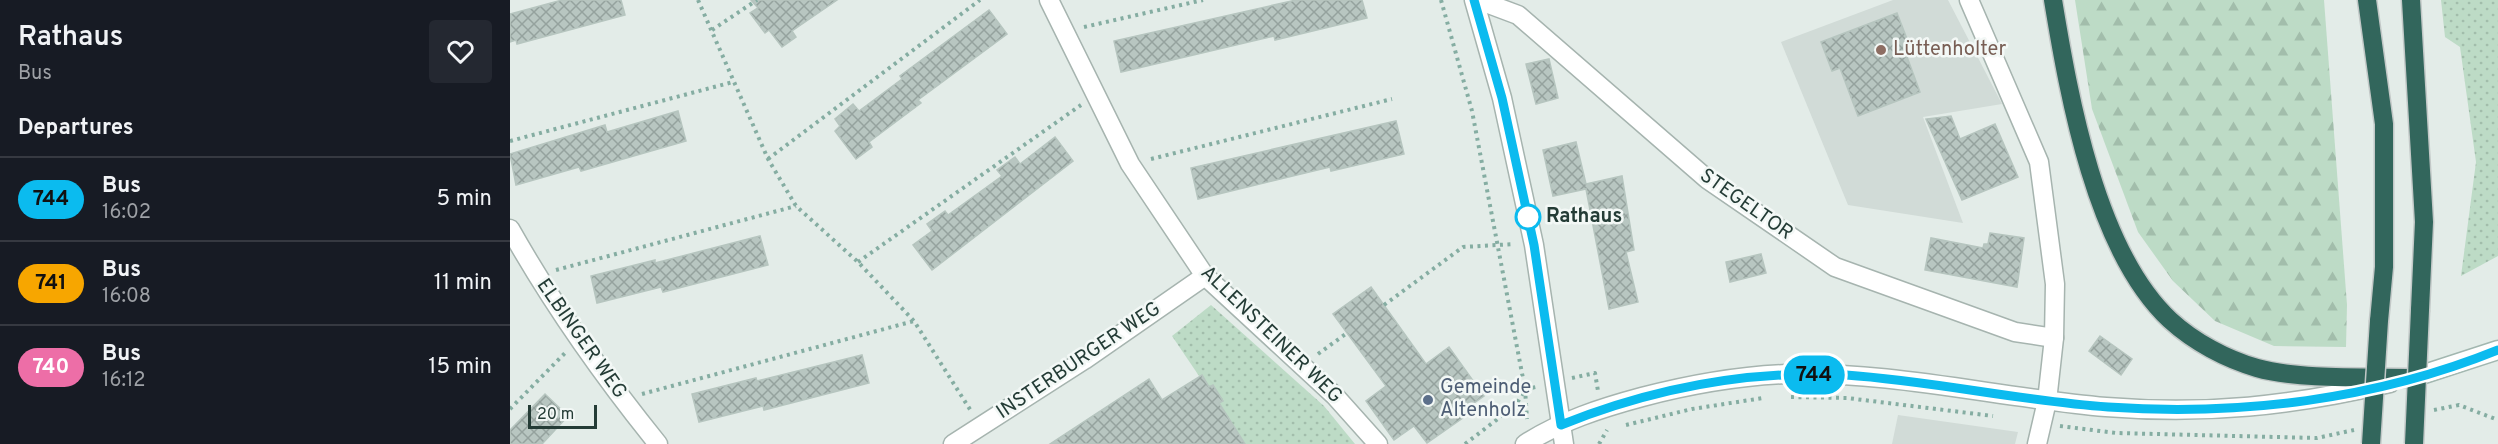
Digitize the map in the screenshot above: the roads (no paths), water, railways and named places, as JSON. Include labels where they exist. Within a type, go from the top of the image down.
[{"type":"highway","points":[[2053,0],[2076,116],[2106,218],[2133,272],[2169,320],[2198,341],[2230,358],[2259,369],[2346,376],[2412,378]]},
{"type":"highway","points":[[2367,0],[2384,124],[2384,267],[2371,444]]},
{"type":"highway","points":[[2411,0],[2424,222],[2414,444]]},
{"type":"street","name":"ALLENSTEINER WEG","points":[[1049,0],[1130,164],[1205,276],[1303,365],[1362,424],[1378,444]]},
{"type":"street","name":"STEGELTOR","points":[[1476,0],[1518,15],[1707,179],[1835,267],[2015,332],[2054,338]]},
{"type":"street","points":[[1476,0],[1502,98],[1534,245],[1563,444]]},
{"type":"street","points":[[1969,0],[2039,162],[2055,284],[2054,338],[2047,401],[2037,444]]},
{"type":"street","name":"ELBINGER WEG","points":[[510,229],[536,276],[579,340],[658,444]]},
{"type":"street","name":"INSTERBURGER WEG","points":[[952,444],[1084,360],[1205,276]]},
{"type":"street","points":[[1527,443],[1561,425],[1602,408],[1716,382],[1785,374],[1848,375],[2047,401],[2162,410],[2259,408],[2349,393],[2412,378],[2498,350]]},
{"type":"place","name":"Lüttenholter","points":[[1881,50]]},
{"type":"place","name":"Rathaus","points":[[1528,217]]},
{"type":"place","name":"Gemeinde Altenholz","points":[[1428,400]]}]
